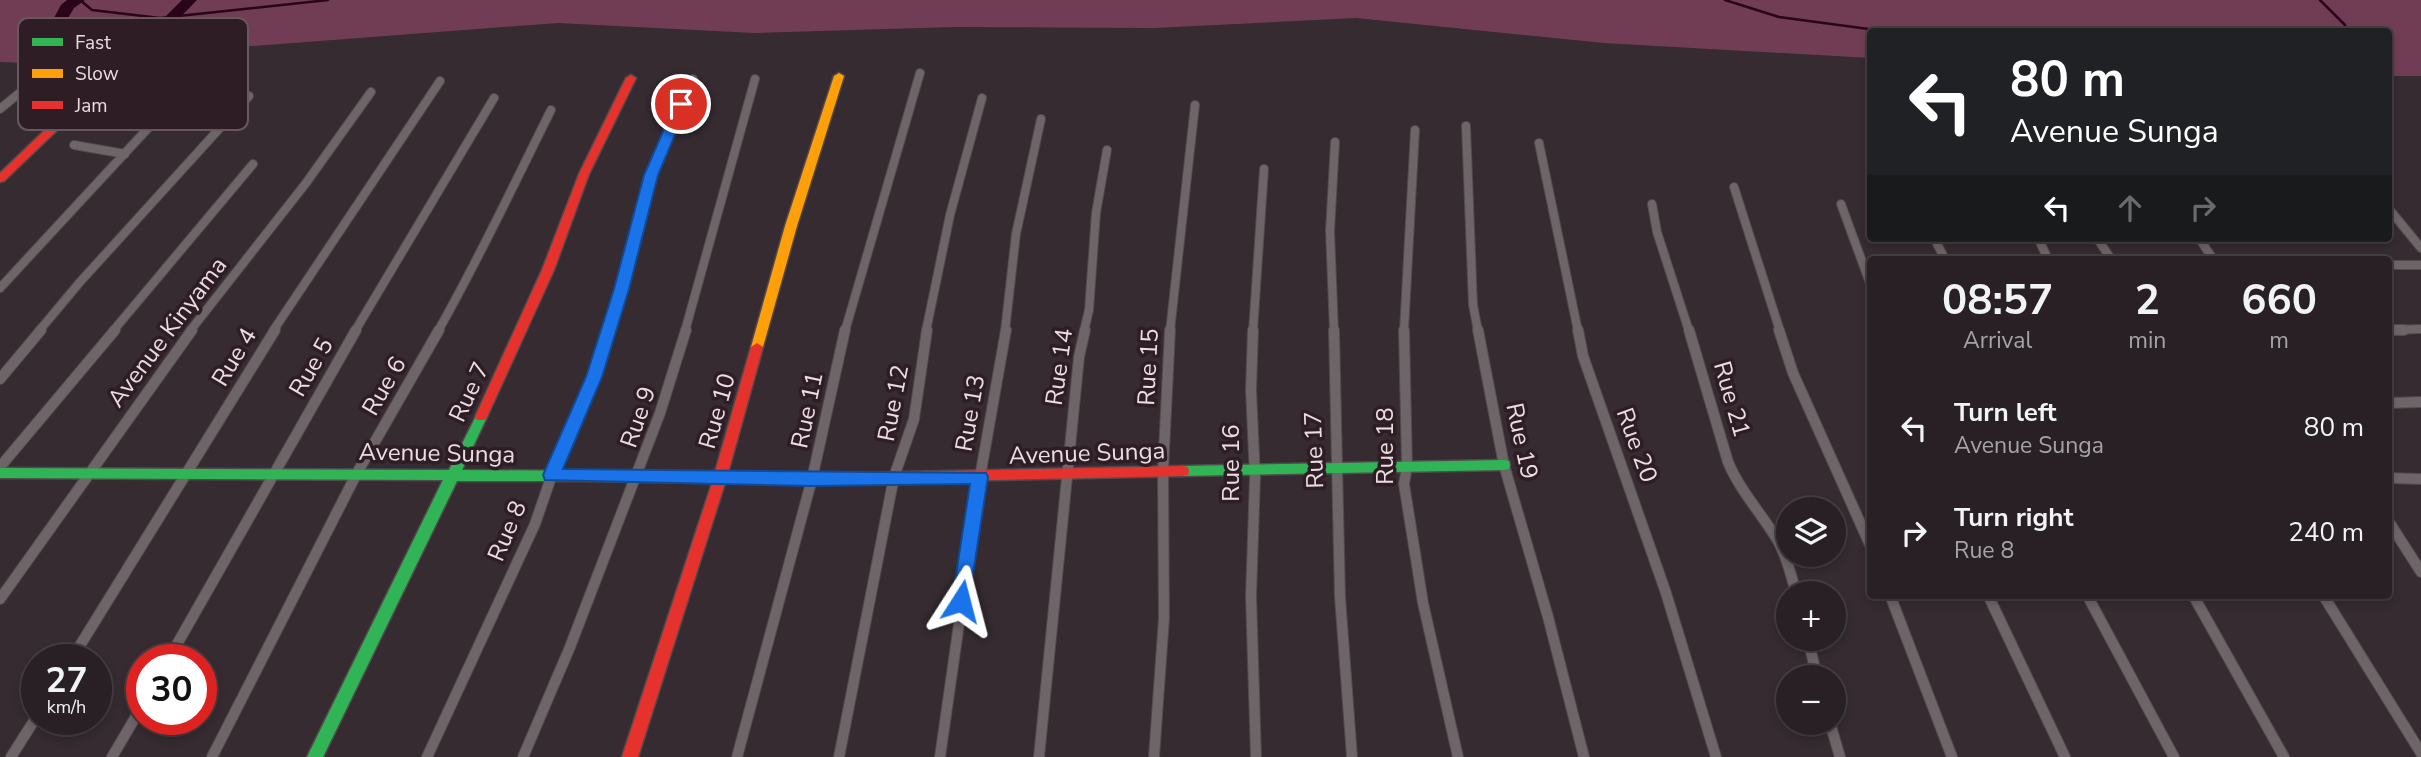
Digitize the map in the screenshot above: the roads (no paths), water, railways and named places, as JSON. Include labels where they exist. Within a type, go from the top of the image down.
[{"type":"street","name":"Rue 11","points":[[737,757],[812,480],[852,304],[920,73]]},
{"type":"street","name":"Rue 10","points":[[630,757],[720,478],[791,226],[839,76]]},
{"type":"street","name":"Rue 7","points":[[315,757],[452,477],[548,270],[600,139],[631,78]]},
{"type":"street","name":"Rue 8","points":[[427,757],[535,524],[551,475],[594,377],[625,277],[651,175],[693,79]]},
{"type":"street","name":"Rue 9","points":[[523,757],[637,478],[680,351],[755,79]]},
{"type":"street","name":"Rue 4","points":[[81,644],[272,333],[440,81]]},
{"type":"street","name":"Avenue Kinyama","points":[[0,599],[86,474],[225,285],[306,183],[371,92]]},
{"type":"street","points":[[0,108],[18,94]]},
{"type":"street","name":"Rue 5","points":[[177,644],[408,239],[494,98]]},
{"type":"street","name":"Rue 12","points":[[839,757],[894,477],[909,440],[914,419],[925,337],[950,215],[982,98]]},
{"type":"street","name":"Rue 15","points":[[1154,757],[1164,618],[1163,471],[1170,329],[1195,105]]},
{"type":"street","name":"Rue 6","points":[[212,757],[357,472],[477,264],[498,213],[551,110]]},
{"type":"street","name":"Rue 13","points":[[940,757],[980,477],[1007,322],[1016,234],[1041,119]]},
{"type":"street","name":"Rue 19","points":[[1466,125],[1473,305],[1504,465],[1548,617],[1584,757]]},
{"type":"street","points":[[0,179],[49,130]]},
{"type":"street","points":[[0,288],[125,155],[145,130]]},
{"type":"street","points":[[0,379],[80,282],[218,130]]},
{"type":"street","name":"Rue 18","points":[[1415,130],[1403,307],[1408,467],[1404,484],[1423,603],[1458,757]]},
{"type":"street","name":"Rue 17","points":[[1335,142],[1329,224],[1339,597],[1352,757]]},
{"type":"street","name":"Rue 20","points":[[1539,143],[1583,356],[1666,593],[1716,757]]},
{"type":"street","points":[[74,145],[125,155]]},
{"type":"street","name":"Rue 14","points":[[1040,757],[1079,357],[1089,310],[1096,213],[1107,150]]},
{"type":"street","points":[[0,467],[253,164]]},
{"type":"street","name":"Rue 16","points":[[1256,757],[1251,566],[1255,469],[1251,403],[1254,283],[1264,169]]},
{"type":"street","points":[[1734,187],[1747,221],[1793,373],[1867,538]]},
{"type":"street","name":"Rue 21","points":[[1652,204],[1657,232],[1710,395],[1728,462],[1735,479],[1778,542],[1793,581]]},
{"type":"street","points":[[1841,204],[1867,275]]},
{"type":"street","points":[[2392,213],[2421,248]]},
{"type":"street","points":[[2392,265],[2421,265]]},
{"type":"street","points":[[2392,330],[2421,329]]},
{"type":"street","points":[[2392,403],[2421,402]]},
{"type":"street","name":"Avenue Sunga","points":[[0,472],[186,475],[357,472],[452,477],[551,475],[812,480],[1504,465]]},
{"type":"street","points":[[2392,478],[2421,479]]},
{"type":"street","points":[[2392,527],[2420,570]]},
{"type":"street","points":[[1892,599],[1952,757]]},
{"type":"street","points":[[1990,599],[2065,757]]},
{"type":"street","points":[[2089,599],[2174,757]]},
{"type":"street","points":[[2195,599],[2223,646],[2255,711],[2284,757]]},
{"type":"street","points":[[2325,599],[2421,753]]},
{"type":"street","points":[[113,757],[126,734]]},
{"type":"street","points":[[11,757],[25,735]]},
{"type":"street","points":[[1834,735],[1840,757]]},
{"type":"waterway","points":[[61,18],[68,5],[78,0]]},
{"type":"waterway","points":[[80,0],[92,10],[160,18],[328,0]]},
{"type":"waterway","points":[[172,18],[190,0]]},
{"type":"waterway","points":[[1725,0],[1779,17],[1867,29]]},
{"type":"waterway","points":[[2320,0],[2345,28]]}]
